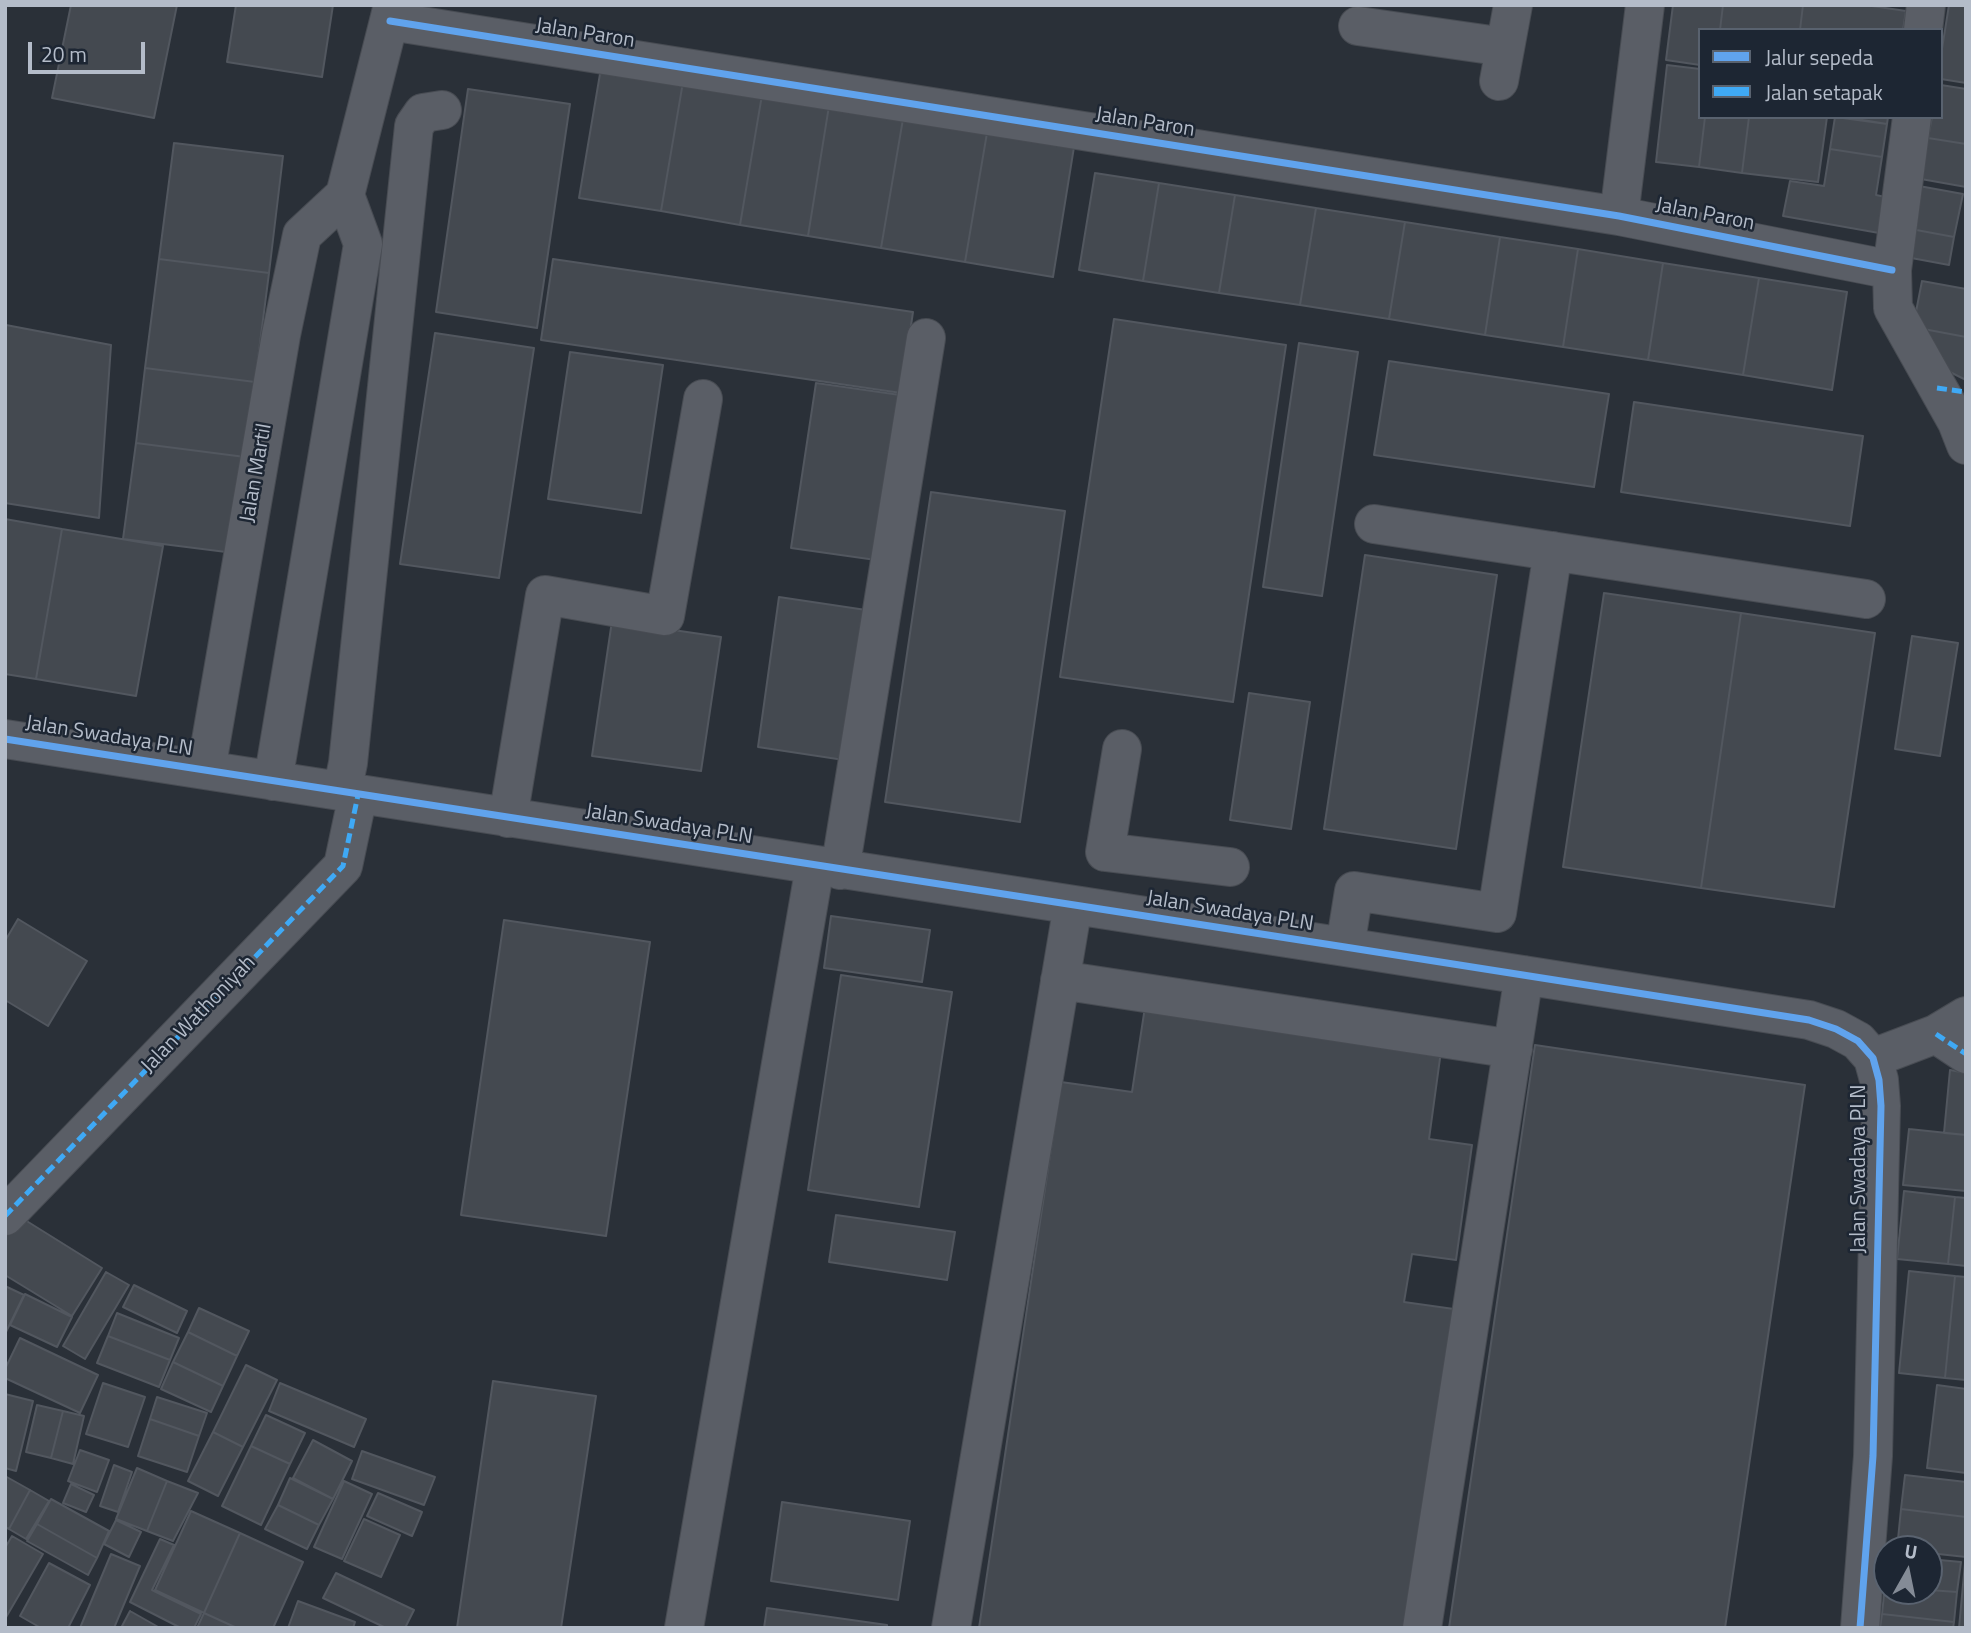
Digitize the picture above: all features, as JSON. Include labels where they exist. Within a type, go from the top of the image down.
[{"type":"street","points":[[1358,26],[1502,64],[1513,5]]},
{"type":"street","points":[[1619,216],[1646,5]]},
{"type":"street","points":[[1923,28],[1926,5]]},
{"type":"street","points":[[273,780],[363,244],[345,195],[391,13]]},
{"type":"street","name":"Jalan Paron","points":[[391,13],[1619,216],[1892,270]]},
{"type":"street","name":"Jalan Wathoniyah","points":[[5,1216],[343,866],[350,793],[348,763],[414,126],[423,113],[442,110]]},
{"type":"street","points":[[1912,119],[1892,270],[1893,308],[1952,390],[1957,422],[1966,445]]},
{"type":"street","name":"Jalan Martil","points":[[206,770],[279,349],[302,235],[345,195]]},
{"type":"street","points":[[684,1628],[926,338]]},
{"type":"street","points":[[508,818],[545,595],[664,616],[703,399]]},
{"type":"street","points":[[1374,524],[1866,599]]},
{"type":"street","points":[[1345,947],[1354,891],[1497,913],[1553,551]]},
{"type":"street","name":"Jalan Swadaya PLN","points":[[5,739],[1809,1020],[1836,1029],[1858,1041],[1873,1058],[1879,1080],[1881,1106],[1874,1428],[1860,1628]]},
{"type":"street","points":[[951,1628],[1060,979],[1105,852],[1122,749]]},
{"type":"street","points":[[1105,852],[1230,867]]},
{"type":"street","points":[[1422,1628],[1524,975]]},
{"type":"street","points":[[1060,979],[1513,1049]]},
{"type":"street","name":"Jalan Swadaya PLN","points":[[1873,1058],[1956,1034]]},
{"type":"building","points":[[71,5],[177,5],[154,118],[52,98]]},
{"type":"building","points":[[236,5],[333,5],[322,77],[227,62]]},
{"type":"building","points":[[1673,5],[1723,5],[1720,28],[1698,28],[1698,65],[1666,60]]},
{"type":"building","points":[[1723,5],[1803,5],[1800,28],[1720,28]]},
{"type":"building","points":[[1803,5],[1865,5],[1906,11],[1903,28],[1800,28]]},
{"type":"building","points":[[1949,5],[1966,5],[1966,83],[1943,79],[1943,42]]},
{"type":"building","points":[[1667,65],[1698,69],[1698,119],[1705,119],[1699,167],[1656,162]]},
{"type":"building","points":[[601,68],[683,82],[661,211],[579,198]]},
{"type":"building","points":[[683,82],[762,95],[740,225],[661,211]]},
{"type":"building","points":[[1943,85],[1966,89],[1966,144],[1928,138],[1932,119],[1943,119]]},
{"type":"building","points":[[468,89],[570,104],[537,328],[436,312]]},
{"type":"building","points":[[762,95],[829,106],[808,236],[740,225]]},
{"type":"building","points":[[829,106],[903,119],[881,248],[808,236]]},
{"type":"building","points":[[903,119],[987,133],[965,262],[881,248]]},
{"type":"building","points":[[1705,119],[1749,119],[1742,173],[1699,167]]},
{"type":"building","points":[[1749,119],[1827,119],[1818,182],[1742,173]]},
{"type":"building","points":[[1835,119],[1887,124],[1882,157],[1830,149]]},
{"type":"building","points":[[1856,119],[1888,119],[1887,124]]},
{"type":"building","points":[[987,133],[1074,147],[1053,277],[965,262]]},
{"type":"building","points":[[1928,138],[1966,144],[1966,187],[1921,179]]},
{"type":"building","points":[[174,143],[283,156],[269,273],[159,259]]},
{"type":"building","points":[[1830,149],[1882,157],[1876,195],[1885,197],[1879,233],[1783,216],[1790,181],[1824,186]]},
{"type":"building","points":[[1095,173],[1159,183],[1143,281],[1079,270]]},
{"type":"building","points":[[1159,183],[1235,195],[1219,293],[1143,281]]},
{"type":"building","points":[[1919,186],[1963,194],[1954,237],[1911,229]]},
{"type":"building","points":[[1235,195],[1316,208],[1300,305],[1219,293]]},
{"type":"building","points":[[1316,208],[1405,222],[1389,319],[1300,305]]},
{"type":"building","points":[[1405,222],[1500,237],[1485,335],[1389,319]]},
{"type":"building","points":[[1911,229],[1954,237],[1949,265],[1906,257]]},
{"type":"building","points":[[1500,237],[1578,249],[1563,347],[1485,335]]},
{"type":"building","points":[[1578,249],[1663,263],[1648,360],[1563,347]]},
{"type":"building","points":[[159,259],[269,273],[255,382],[145,368]]},
{"type":"building","points":[[553,259],[913,312],[901,393],[541,340]]},
{"type":"building","points":[[1663,263],[1759,278],[1743,375],[1648,360]]},
{"type":"building","points":[[1759,278],[1847,292],[1832,390],[1743,375]]},
{"type":"building","points":[[1922,281],[1966,289],[1966,337],[1913,327]]},
{"type":"building","points":[[1114,319],[1286,345],[1233,702],[1060,677]]},
{"type":"building","points":[[6,325],[111,345],[99,518],[5,503]]},
{"type":"building","points":[[1913,327],[1966,337],[1966,380],[1946,370]]},
{"type":"building","points":[[435,333],[534,348],[499,578],[400,564]]},
{"type":"building","points":[[1299,343],[1358,352],[1322,596],[1263,587]]},
{"type":"building","points":[[570,352],[663,365],[641,513],[548,499]]},
{"type":"building","points":[[1389,361],[1609,394],[1594,487],[1374,455]]},
{"type":"building","points":[[145,368],[255,382],[245,457],[136,443]]},
{"type":"building","points":[[816,383],[900,395],[876,560],[791,548]]},
{"type":"building","points":[[1634,402],[1863,436],[1850,526],[1621,492]]},
{"type":"building","points":[[136,443],[245,457],[234,553],[123,539]]},
{"type":"building","points":[[931,492],[1065,511],[1020,822],[885,802]]},
{"type":"building","points":[[5,519],[62,529],[36,679],[5,674]]},
{"type":"building","points":[[62,529],[163,546],[136,696],[36,679]]},
{"type":"building","points":[[1365,555],[1497,575],[1456,849],[1324,829]]},
{"type":"building","points":[[1604,593],[1741,613],[1701,888],[1563,867]]},
{"type":"building","points":[[779,597],[866,610],[844,760],[758,747]]},
{"type":"building","points":[[1741,613],[1875,633],[1834,907],[1701,888]]},
{"type":"building","points":[[612,621],[721,637],[701,771],[592,756]]},
{"type":"building","points":[[1912,636],[1958,643],[1940,756],[1895,749]]},
{"type":"building","points":[[1249,693],[1310,702],[1291,829],[1230,820]]},
{"type":"building","points":[[831,916],[930,930],[922,982],[824,968]]},
{"type":"building","points":[[18,919],[87,961],[48,1026],[5,1000],[5,941]]},
{"type":"building","points":[[504,920],[650,942],[606,1236],[461,1215]]},
{"type":"building","points":[[841,975],[952,992],[919,1207],[808,1190]]},
{"type":"building","points":[[1145,1007],[1441,1051],[1429,1139],[1472,1145],[1456,1260],[1412,1254],[1404,1302],[1461,1310],[1414,1628],[979,1628],[1061,1082],[1132,1092]]},
{"type":"building","points":[[1535,1045],[1805,1085],[1725,1628],[1449,1628]]},
{"type":"building","points":[[1950,1070],[1966,1073],[1966,1135],[1944,1133]]},
{"type":"building","points":[[1909,1129],[1966,1135],[1966,1191],[1903,1185]]},
{"type":"building","points":[[1904,1191],[1955,1197],[1948,1264],[1897,1259]]},
{"type":"building","points":[[1955,1197],[1966,1198],[1966,1266],[1948,1264]]},
{"type":"building","points":[[17,1215],[102,1268],[72,1316],[5,1275],[5,1233]]},
{"type":"building","points":[[836,1215],[955,1232],[947,1280],[829,1262]]},
{"type":"building","points":[[1909,1271],[1955,1276],[1945,1378],[1899,1373]]},
{"type":"building","points":[[106,1272],[129,1285],[85,1359],[63,1346]]},
{"type":"building","points":[[1955,1276],[1966,1277],[1966,1380],[1945,1378]]},
{"type":"building","points":[[134,1285],[187,1311],[177,1333],[123,1307]]},
{"type":"building","points":[[5,1286],[24,1295],[5,1334]]},
{"type":"building","points":[[25,1294],[72,1317],[57,1347],[10,1325]]},
{"type":"building","points":[[199,1308],[249,1331],[237,1356],[188,1332]]},
{"type":"building","points":[[117,1313],[179,1338],[170,1360],[108,1336]]},
{"type":"building","points":[[188,1332],[237,1356],[223,1386],[173,1362]]},
{"type":"building","points":[[108,1336],[170,1360],[159,1387],[97,1363]]},
{"type":"building","points":[[20,1338],[98,1375],[80,1413],[5,1378],[5,1369]]},
{"type":"building","points":[[173,1362],[223,1386],[211,1412],[161,1389]]},
{"type":"building","points":[[246,1365],[277,1380],[243,1447],[213,1432]]},
{"type":"building","points":[[493,1381],[596,1396],[561,1628],[457,1628]]},
{"type":"building","points":[[103,1383],[145,1397],[128,1447],[86,1434]]},
{"type":"building","points":[[280,1383],[366,1419],[354,1447],[269,1411]]},
{"type":"building","points":[[1937,1385],[1966,1389],[1966,1473],[1927,1468]]},
{"type":"building","points":[[5,1394],[33,1401],[16,1471],[5,1468]]},
{"type":"building","points":[[157,1397],[207,1413],[199,1436],[150,1419]]},
{"type":"building","points":[[37,1405],[63,1411],[51,1458],[26,1452]]},
{"type":"building","points":[[63,1411],[84,1416],[73,1464],[51,1458]]},
{"type":"building","points":[[266,1415],[305,1433],[290,1464],[251,1446]]},
{"type":"building","points":[[150,1419],[199,1436],[187,1472],[138,1456]]},
{"type":"building","points":[[213,1432],[243,1447],[218,1496],[188,1481]]},
{"type":"building","points":[[313,1440],[352,1461],[333,1499],[293,1478]]},
{"type":"building","points":[[251,1446],[290,1464],[261,1525],[222,1506]]},
{"type":"building","points":[[80,1450],[109,1460],[97,1492],[68,1481]]},
{"type":"building","points":[[362,1451],[435,1477],[424,1505],[352,1479]]},
{"type":"building","points":[[114,1465],[132,1472],[118,1512],[100,1506]]},
{"type":"building","points":[[137,1468],[167,1481],[147,1531],[116,1519]]},
{"type":"building","points":[[1905,1475],[1966,1482],[1966,1517],[1901,1509]]},
{"type":"building","points":[[5,1476],[30,1490],[9,1529],[5,1527]]},
{"type":"building","points":[[290,1478],[333,1499],[319,1525],[278,1505]]},
{"type":"building","points":[[167,1481],[198,1493],[173,1541],[147,1531]]},
{"type":"building","points":[[344,1481],[372,1494],[342,1559],[314,1547]]},
{"type":"building","points":[[71,1484],[94,1495],[86,1512],[63,1503]]},
{"type":"building","points":[[30,1490],[49,1501],[26,1539],[9,1529]]},
{"type":"building","points":[[378,1493],[422,1512],[412,1536],[367,1516]]},
{"type":"building","points":[[51,1499],[109,1531],[97,1558],[37,1524]]},
{"type":"building","points":[[782,1502],[910,1521],[898,1600],[771,1581]]},
{"type":"building","points":[[278,1505],[319,1525],[307,1549],[265,1529]]},
{"type":"building","points":[[1901,1509],[1966,1517],[1966,1557],[1943,1555],[1943,1535],[1898,1535]]},
{"type":"building","points":[[191,1511],[240,1533],[204,1613],[155,1590]]},
{"type":"building","points":[[364,1519],[400,1535],[381,1577],[344,1561]]},
{"type":"building","points":[[116,1520],[141,1532],[129,1557],[104,1544]]},
{"type":"building","points":[[37,1524],[97,1558],[88,1575],[27,1541]]},
{"type":"building","points":[[240,1533],[303,1562],[273,1628],[237,1628],[204,1613]]},
{"type":"building","points":[[12,1536],[43,1554],[5,1619],[5,1548]]},
{"type":"building","points":[[160,1539],[174,1545],[152,1590],[201,1614],[194,1628],[181,1628],[130,1602]]},
{"type":"building","points":[[111,1554],[140,1566],[114,1628],[80,1628]]},
{"type":"building","points":[[1943,1560],[1961,1562],[1957,1592],[1943,1591]]},
{"type":"building","points":[[49,1563],[90,1585],[68,1628],[41,1628],[20,1616]]},
{"type":"building","points":[[1965,1563],[1966,1628],[1959,1628]]},
{"type":"building","points":[[336,1573],[414,1610],[405,1628],[386,1628],[323,1598]]},
{"type":"building","points":[[1943,1591],[1957,1592],[1954,1622],[1882,1614],[1883,1605],[1943,1605]]},
{"type":"building","points":[[298,1601],[355,1622],[353,1628],[288,1628]]},
{"type":"building","points":[[767,1608],[887,1625],[887,1628],[764,1628]]},
{"type":"building","points":[[130,1611],[160,1628],[121,1628]]},
{"type":"building","points":[[204,1613],[237,1628],[197,1628]]},
{"type":"building","points":[[1882,1614],[1954,1622],[1953,1628],[1880,1628]]},
{"type":"marked path","points":[[1937,388],[1966,392]]},
{"type":"marked path","points":[[5,1216],[343,866],[358,795]]},
{"type":"marked path","points":[[1936,1034],[1966,1054]]},
{"type":"cycle path","points":[[390,21],[1619,216],[1892,270]]},
{"type":"cycle path","points":[[5,739],[1809,1020],[1836,1029],[1858,1041],[1873,1058],[1879,1080],[1881,1106],[1873,1456],[1860,1628]]}]
